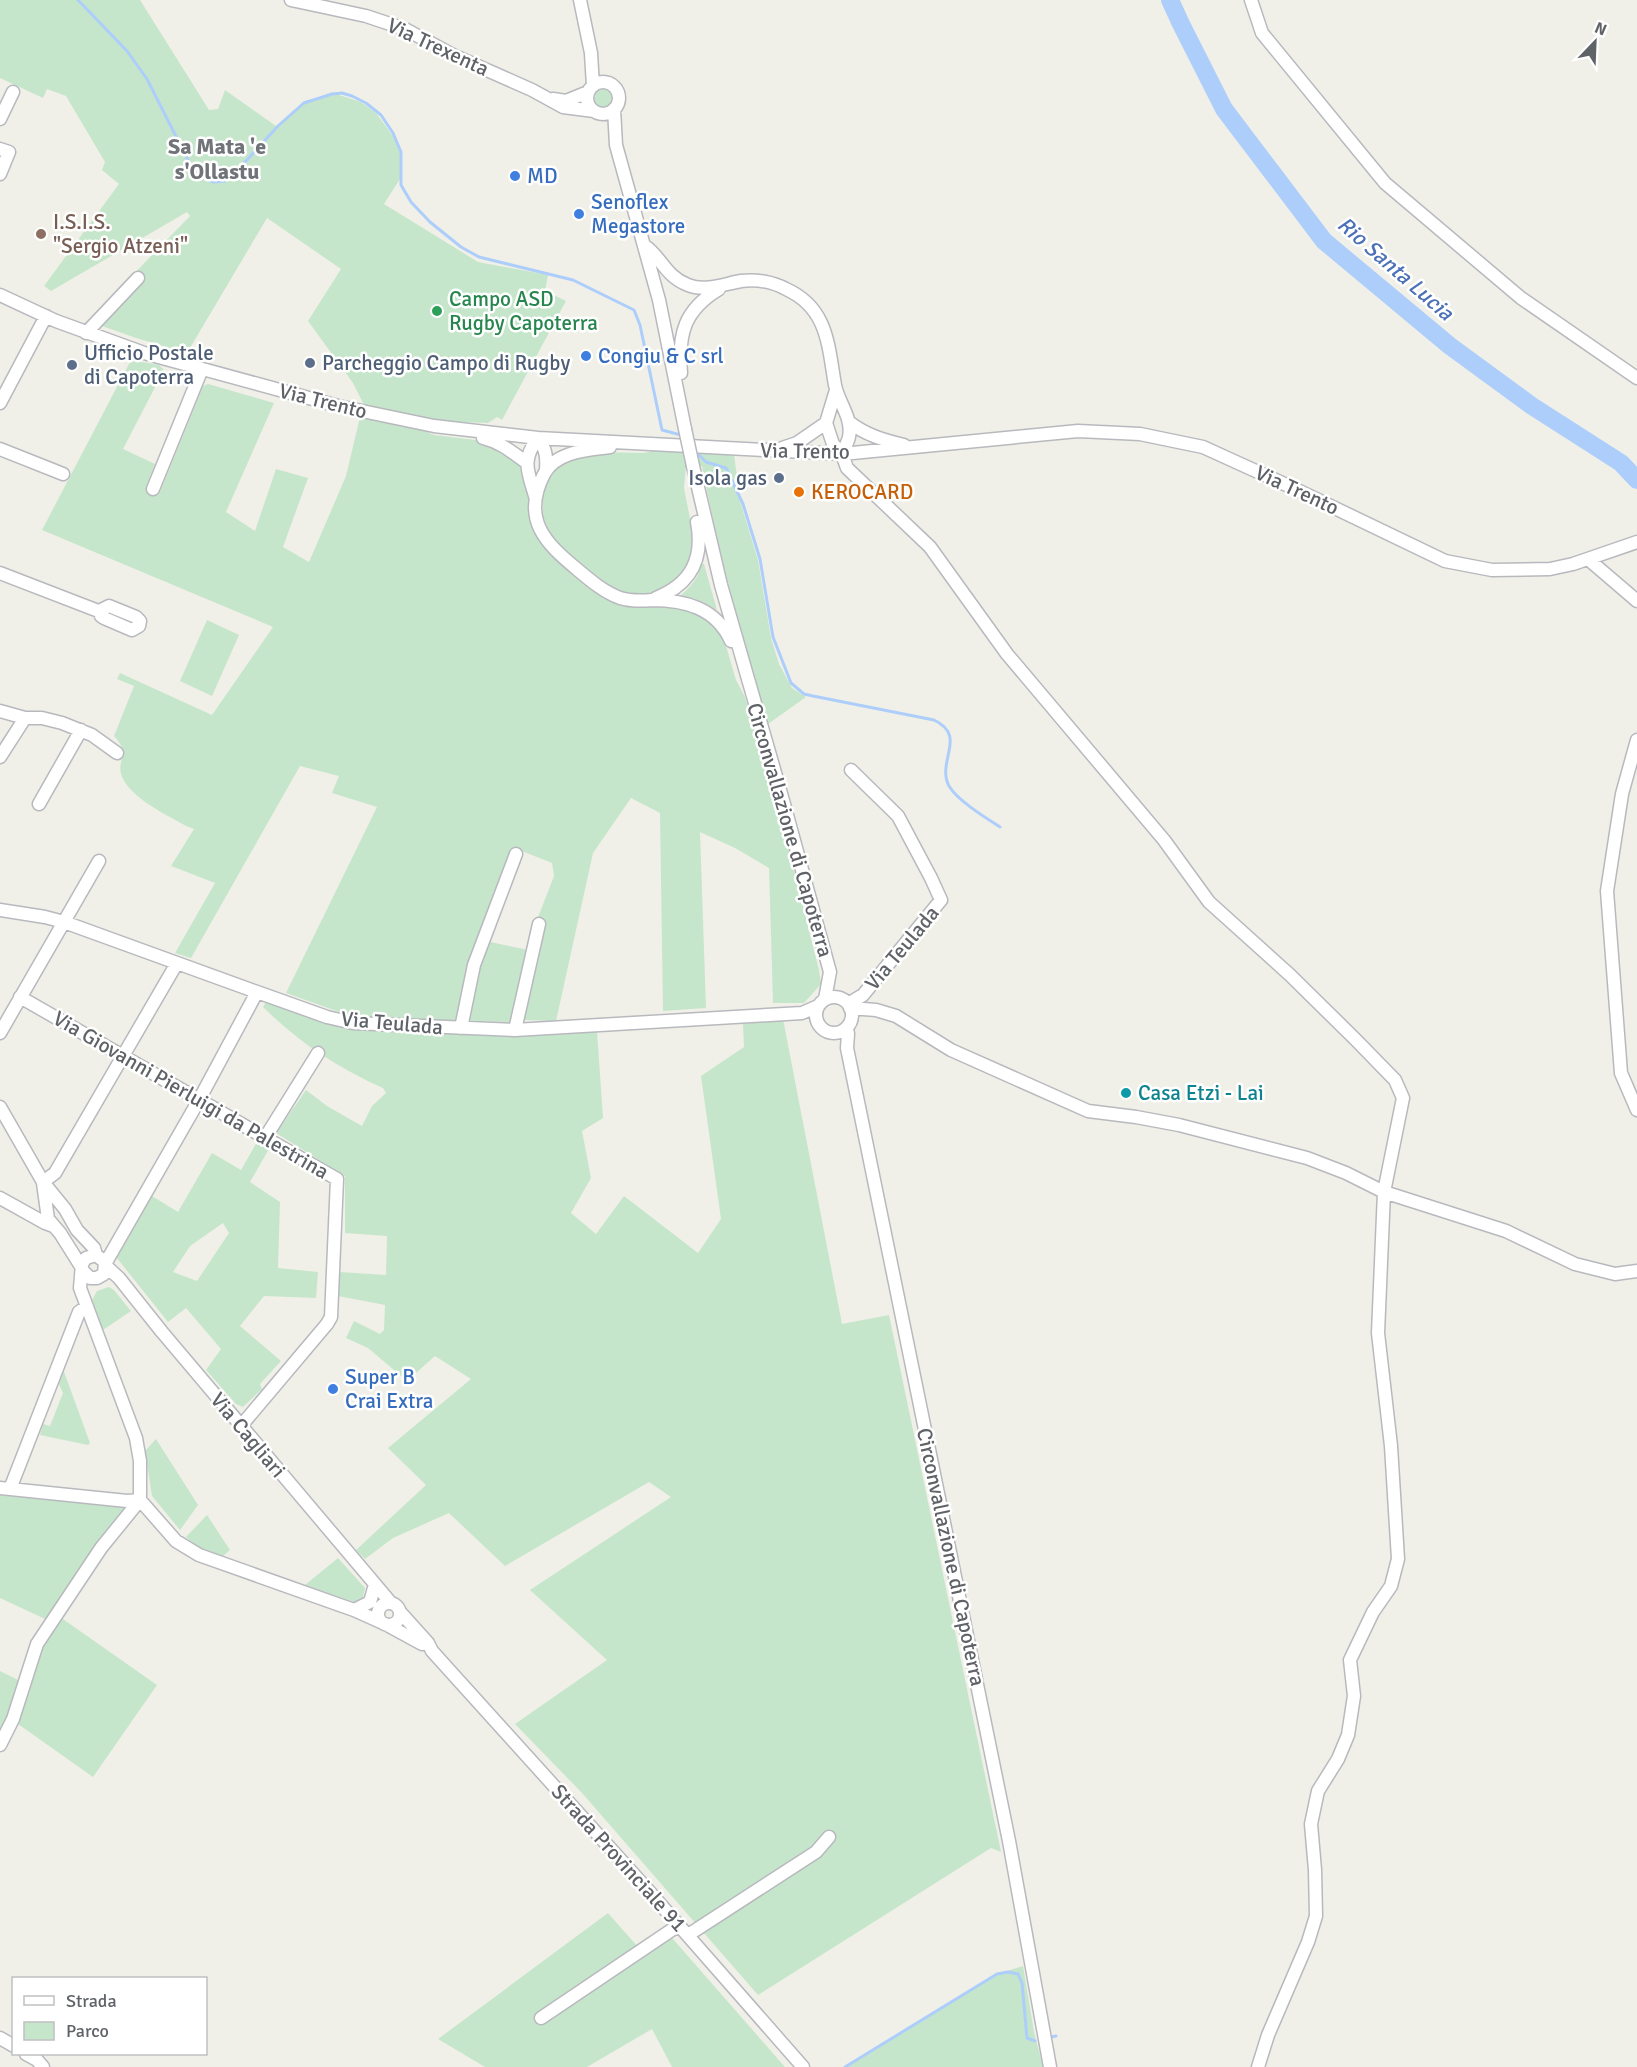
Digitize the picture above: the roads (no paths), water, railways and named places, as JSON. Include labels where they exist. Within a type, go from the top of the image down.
[{"type":"street","name":"Via Trexenta","points":[[291,0],[366,16],[405,29],[453,55],[564,107],[596,112]]},
{"type":"street","points":[[580,0],[591,53],[591,89],[588,102],[607,124],[616,145],[659,300],[677,385]]},
{"type":"street","points":[[1251,0],[1262,33],[1385,183],[1521,298],[1637,378]]},
{"type":"street","points":[[591,53],[600,73],[607,82],[616,87],[619,102],[609,113],[596,112]]},
{"type":"street","points":[[546,97],[566,101],[601,82],[607,82]]},
{"type":"street","points":[[0,119],[13,92]]},
{"type":"street","points":[[615,109],[616,145]]},
{"type":"street","points":[[0,149],[9,152],[0,174]]},
{"type":"street","points":[[645,246],[652,251],[673,278],[689,286],[704,288],[744,281],[762,281],[797,294],[811,306],[827,336],[836,390],[849,422],[849,438],[842,454]]},
{"type":"street","points":[[86,333],[138,278]]},
{"type":"street","points":[[677,385],[681,376],[679,348],[687,320],[692,310],[706,296],[726,285]]},
{"type":"street","name":"Via Trento","points":[[0,294],[86,333],[144,353],[338,406],[452,429],[538,438],[842,454],[1078,431],[1140,434],[1203,447],[1445,561],[1492,570],[1531,571],[1550,569],[1588,559],[1637,542]]},
{"type":"street","points":[[0,403],[46,316]]},
{"type":"street","points":[[153,489],[202,369]]},
{"type":"street","name":"Circonvallazione di Capoterra","points":[[677,385],[696,486],[748,683],[830,972],[846,1003]]},
{"type":"street","points":[[836,390],[826,423],[833,444],[842,454],[847,468],[930,547],[1007,654],[1164,840],[1209,902],[1290,975],[1395,1080],[1403,1098],[1384,1192],[1378,1333],[1391,1446],[1398,1559],[1391,1586],[1373,1612],[1350,1660],[1354,1696],[1348,1735],[1338,1759],[1318,1791],[1311,1824],[1316,1916],[1308,1942],[1268,2035],[1258,2067]]},
{"type":"street","points":[[849,422],[863,433],[877,439],[914,448]]},
{"type":"street","points":[[775,451],[797,443],[826,423]]},
{"type":"street","points":[[452,429],[461,436],[494,440],[526,462]]},
{"type":"street","points":[[536,499],[526,462],[538,438],[547,456],[546,470]]},
{"type":"street","points":[[629,442],[585,449],[555,461],[546,470],[539,484],[536,514],[540,530],[554,550],[607,592],[638,601],[689,604],[704,609],[726,630],[739,668],[748,683]]},
{"type":"street","points":[[0,449],[63,474]]},
{"type":"street","points":[[651,600],[682,584],[697,558],[701,540],[693,501],[696,486]]},
{"type":"street","points":[[1588,559],[1637,601]]},
{"type":"street","points":[[0,573],[101,612]]},
{"type":"street","points":[[0,711],[25,718],[42,718],[62,723],[92,735],[117,753]]},
{"type":"street","points":[[0,757],[25,718]]},
{"type":"street","points":[[39,804],[81,730]]},
{"type":"street","points":[[1637,740],[1622,794],[1607,891],[1621,1073],[1637,1110]]},
{"type":"street","name":"Via Teulada","points":[[846,1003],[863,995],[941,900],[898,816],[851,770]]},
{"type":"street","points":[[460,1028],[474,965],[516,854]]},
{"type":"street","points":[[0,1033],[99,861]]},
{"type":"street","name":"Via Teulada","points":[[0,910],[64,922],[327,1017],[353,1023],[515,1030],[802,1013]]},
{"type":"street","points":[[515,1030],[539,924]]},
{"type":"street","points":[[43,1182],[56,1173],[177,963]]},
{"type":"street","points":[[830,972],[816,1011],[817,1021],[821,1028],[831,1033],[847,1048]]},
{"type":"street","points":[[102,1260],[115,1246],[199,1100],[257,992]]},
{"type":"street","points":[[802,1013],[833,996],[865,1010],[876,1010],[897,1016],[951,1050],[1088,1111],[1179,1125],[1307,1158],[1346,1173],[1384,1192],[1506,1231],[1575,1264],[1615,1274],[1637,1271]]},
{"type":"street","name":"Via Giovanni Pierluigi da Palestrina","points":[[20,997],[337,1179],[332,1312],[327,1324],[240,1426]]},
{"type":"street","points":[[846,1003],[849,1024]]},
{"type":"street","points":[[831,1033],[842,1030],[865,1010]]},
{"type":"street","points":[[802,1013],[817,1021]]},
{"type":"street","name":"Circonvallazione di Capoterra","points":[[849,1024],[847,1048],[1009,1841],[1050,2067]]},
{"type":"street","points":[[266,1138],[318,1053]]},
{"type":"street","name":"Via Cagliari","points":[[0,1107],[43,1182],[77,1230],[372,1585],[384,1607]]},
{"type":"street","name":"Via Cagliari","points":[[43,1182],[48,1219],[82,1270]]},
{"type":"street","points":[[0,1198],[53,1226]]},
{"type":"street","points":[[48,1208],[54,1203],[60,1204]]},
{"type":"street","points":[[0,1745],[13,1719],[37,1644],[101,1548],[140,1500],[140,1461],[136,1438],[83,1298],[68,1246]]},
{"type":"street","points":[[102,1260],[86,1258],[82,1270],[83,1298],[79,1312],[5,1489],[127,1501],[140,1500]]},
{"type":"street","points":[[83,1298],[97,1278],[104,1274],[102,1260]]},
{"type":"street","points":[[82,1270],[87,1277],[97,1278]]},
{"type":"street","name":"Via Cagliari","points":[[97,1278],[125,1288]]},
{"type":"street","points":[[140,1500],[176,1541],[199,1556],[354,1610],[386,1624],[432,1651]]},
{"type":"street","points":[[354,1610],[370,1602],[372,1585]]},
{"type":"street","points":[[354,1610],[366,1612],[384,1607],[398,1607],[400,1613],[428,1643],[432,1651]]},
{"type":"street","points":[[384,1607],[379,1617],[386,1624]]},
{"type":"street","points":[[386,1624],[399,1621],[400,1613]]},
{"type":"street","name":"Strada Provinciale 91","points":[[432,1651],[688,1935],[803,2067]]},
{"type":"street","points":[[688,1935],[816,1852],[829,1837]]},
{"type":"street","points":[[541,2018],[679,1925]]},
{"type":"street","points":[[28,2055],[43,2067]]},
{"type":"waterway","points":[[78,0],[127,51],[147,79],[193,170],[213,182],[225,181],[234,174],[278,126],[304,103],[342,93],[366,103],[381,115],[393,133],[401,152],[401,185],[411,202],[430,222],[461,247],[479,257],[573,280],[634,310],[640,325],[662,430],[681,435]]},
{"type":"waterway","name":"Rio Santa Lucia","points":[[1170,0],[1224,109],[1324,241],[1450,346],[1532,406],[1621,463],[1637,480]]},
{"type":"waterway","points":[[699,455],[706,462],[726,468],[743,504],[760,559],[773,637],[791,683],[804,694],[934,720],[944,726],[950,741],[946,767],[949,786],[965,803],[1000,827]]},
{"type":"waterway","points":[[845,2067],[997,1974],[1008,1972],[1018,1974],[1022,1983],[1027,2038],[1035,2041]]},
{"type":"waterway","points":[[1051,2037],[1056,2036]]},
{"type":"place","name":"MD","points":[[515,176]]},
{"type":"place","name":"Senoflex Megastore","points":[[579,214]]},
{"type":"place","name":"I.S.I.S. \"Sergio Atzeni\"","points":[[41,234]]},
{"type":"place","name":"Campo ASD Rugby Capoterra","points":[[437,311]]},
{"type":"place","name":"Congiu & C srl","points":[[586,356]]},
{"type":"place","name":"Parcheggio Campo di Rugby","points":[[310,363]]},
{"type":"place","name":"Ufficio Postale di Capoterra","points":[[72,365]]},
{"type":"place","name":"Isola gas","points":[[779,478]]},
{"type":"place","name":"KEROCARD","points":[[799,492]]},
{"type":"place","name":"Casa Etzi - Lai","points":[[1126,1093]]},
{"type":"place","name":"Super B Crai Extra","points":[[333,1389]]},
{"type":"district","name":"Sa Mata 'e s'Ollastu","points":[[217,158]]}]
